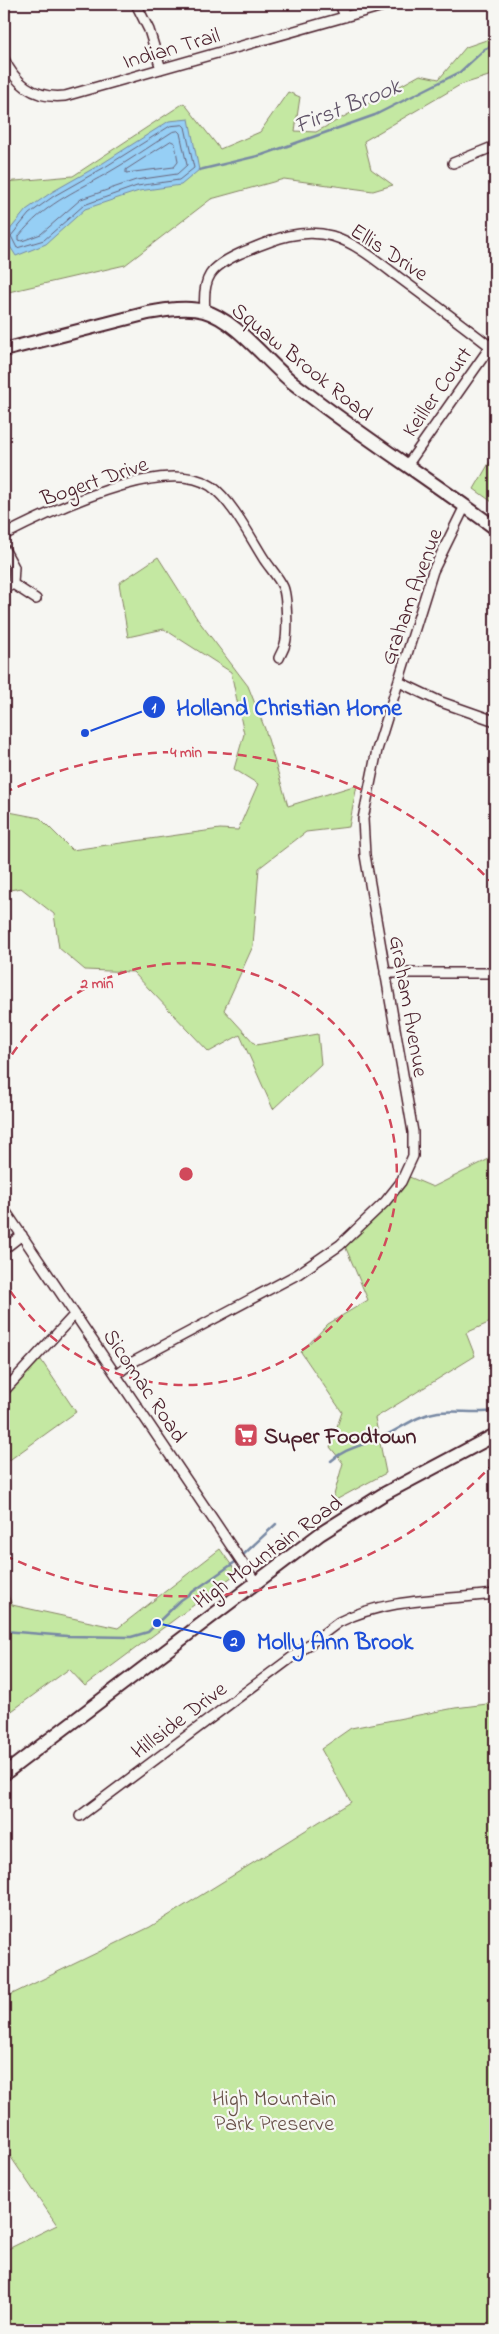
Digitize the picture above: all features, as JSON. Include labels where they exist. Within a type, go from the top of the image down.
[{"type":"main road","name":"Squaw Brook Road","points":[[4,350],[148,313],[165,310],[204,311],[230,325],[290,380],[340,418],[408,464],[495,528]]},
{"type":"main road","name":"High Mountain Road","points":[[4,1774],[348,1515],[495,1435]]},
{"type":"street","points":[[136,4],[149,30],[161,69]]},
{"type":"street","points":[[340,4],[345,17]]},
{"type":"street","name":"Indian Trail","points":[[4,59],[20,84],[42,95],[56,97],[390,4]]},
{"type":"street","points":[[453,163],[495,146]]},
{"type":"street","name":"Ellis Drive","points":[[204,311],[203,291],[205,283],[221,263],[284,236],[320,234],[332,236],[364,252],[493,344]]},
{"type":"street","name":"Keiller Court","points":[[408,464],[493,344]]},
{"type":"street","name":"Bogert Drive","points":[[4,535],[77,501],[152,478],[175,475],[209,485],[226,501],[284,588],[287,628],[285,645],[279,658]]},
{"type":"street","name":"Graham Avenue","points":[[116,1375],[131,1364],[298,1274],[340,1245],[385,1202],[401,1182],[412,1156],[413,1132],[362,829],[364,808],[377,750],[433,571],[465,506]]},
{"type":"street","points":[[4,549],[14,567],[13,584]]},
{"type":"street","points":[[4,589],[13,584]]},
{"type":"street","points":[[13,584],[36,598]]},
{"type":"street","points":[[399,682],[468,713],[495,721]]},
{"type":"street","points":[[385,973],[495,973]]},
{"type":"street","name":"Sicomac Road","points":[[4,1209],[256,1583]]},
{"type":"street","points":[[4,1248],[22,1235]]},
{"type":"street","points":[[4,1390],[75,1314]]},
{"type":"street","name":"Hillside Drive","points":[[80,1816],[319,1636],[350,1617],[384,1606],[495,1594]]},
{"type":"green space","points":[[495,37],[495,74],[460,85],[364,141],[371,169],[393,185],[373,191],[284,179],[211,199],[125,265],[4,293],[4,182],[73,176],[184,103],[220,149],[260,132],[288,92],[300,97],[295,131],[316,132],[420,75],[439,79],[466,47]]},
{"type":"green space","points":[[495,453],[495,504],[474,489]]},
{"type":"green space","points":[[158,557],[198,620],[248,686],[265,729],[288,806],[357,785],[349,827],[306,832],[259,868],[253,946],[224,1010],[256,1045],[318,1034],[321,1064],[273,1109],[240,1035],[209,1052],[133,972],[85,970],[59,948],[54,914],[21,888],[4,891],[4,811],[40,818],[72,850],[220,829],[238,830],[258,784],[234,769],[244,734],[231,672],[164,629],[128,637],[119,583]]},
{"type":"green space","points":[[495,1134],[495,1320],[466,1333],[475,1356],[375,1418],[386,1473],[332,1502],[343,1463],[330,1447],[342,1412],[301,1352],[328,1324],[368,1300],[342,1239],[407,1176],[433,1187],[489,1159],[492,1137]]},
{"type":"green space","points":[[39,1357],[76,1412],[4,1464],[4,1393]]},
{"type":"green space","points":[[220,1549],[237,1573],[85,1686],[69,1669],[9,1713],[4,1707],[4,1585],[12,1605],[118,1628]]},
{"type":"green space","name":"High Mountain Park Preserve","points":[[495,1703],[495,2330],[4,2330],[4,2251],[57,2225],[4,2147],[4,1998],[150,1927],[351,1802],[321,1749],[351,1728],[455,1708]]},
{"type":"water","points":[[189,119],[199,170],[181,185],[139,191],[85,209],[46,244],[16,256],[4,237],[26,210],[52,192],[103,163],[169,121]]},
{"type":"waterway","name":"First Brook","points":[[199,170],[262,155],[375,115],[460,72],[485,49],[495,45]]},
{"type":"waterway","points":[[331,1461],[349,1450],[389,1434],[416,1419],[430,1414],[438,1412],[495,1411]]},
{"type":"waterway","points":[[242,1556],[276,1524]]},
{"type":"waterway","points":[[4,1631],[67,1636],[131,1637],[148,1632],[181,1600],[238,1560]]},
{"type":"place","name":"Holland Christian Home","points":[[85,733]]},
{"type":"place","name":"Super Foodtown","points":[[246,1435]]},
{"type":"place","name":"Molly Ann Brook","points":[[157,1623]]}]
